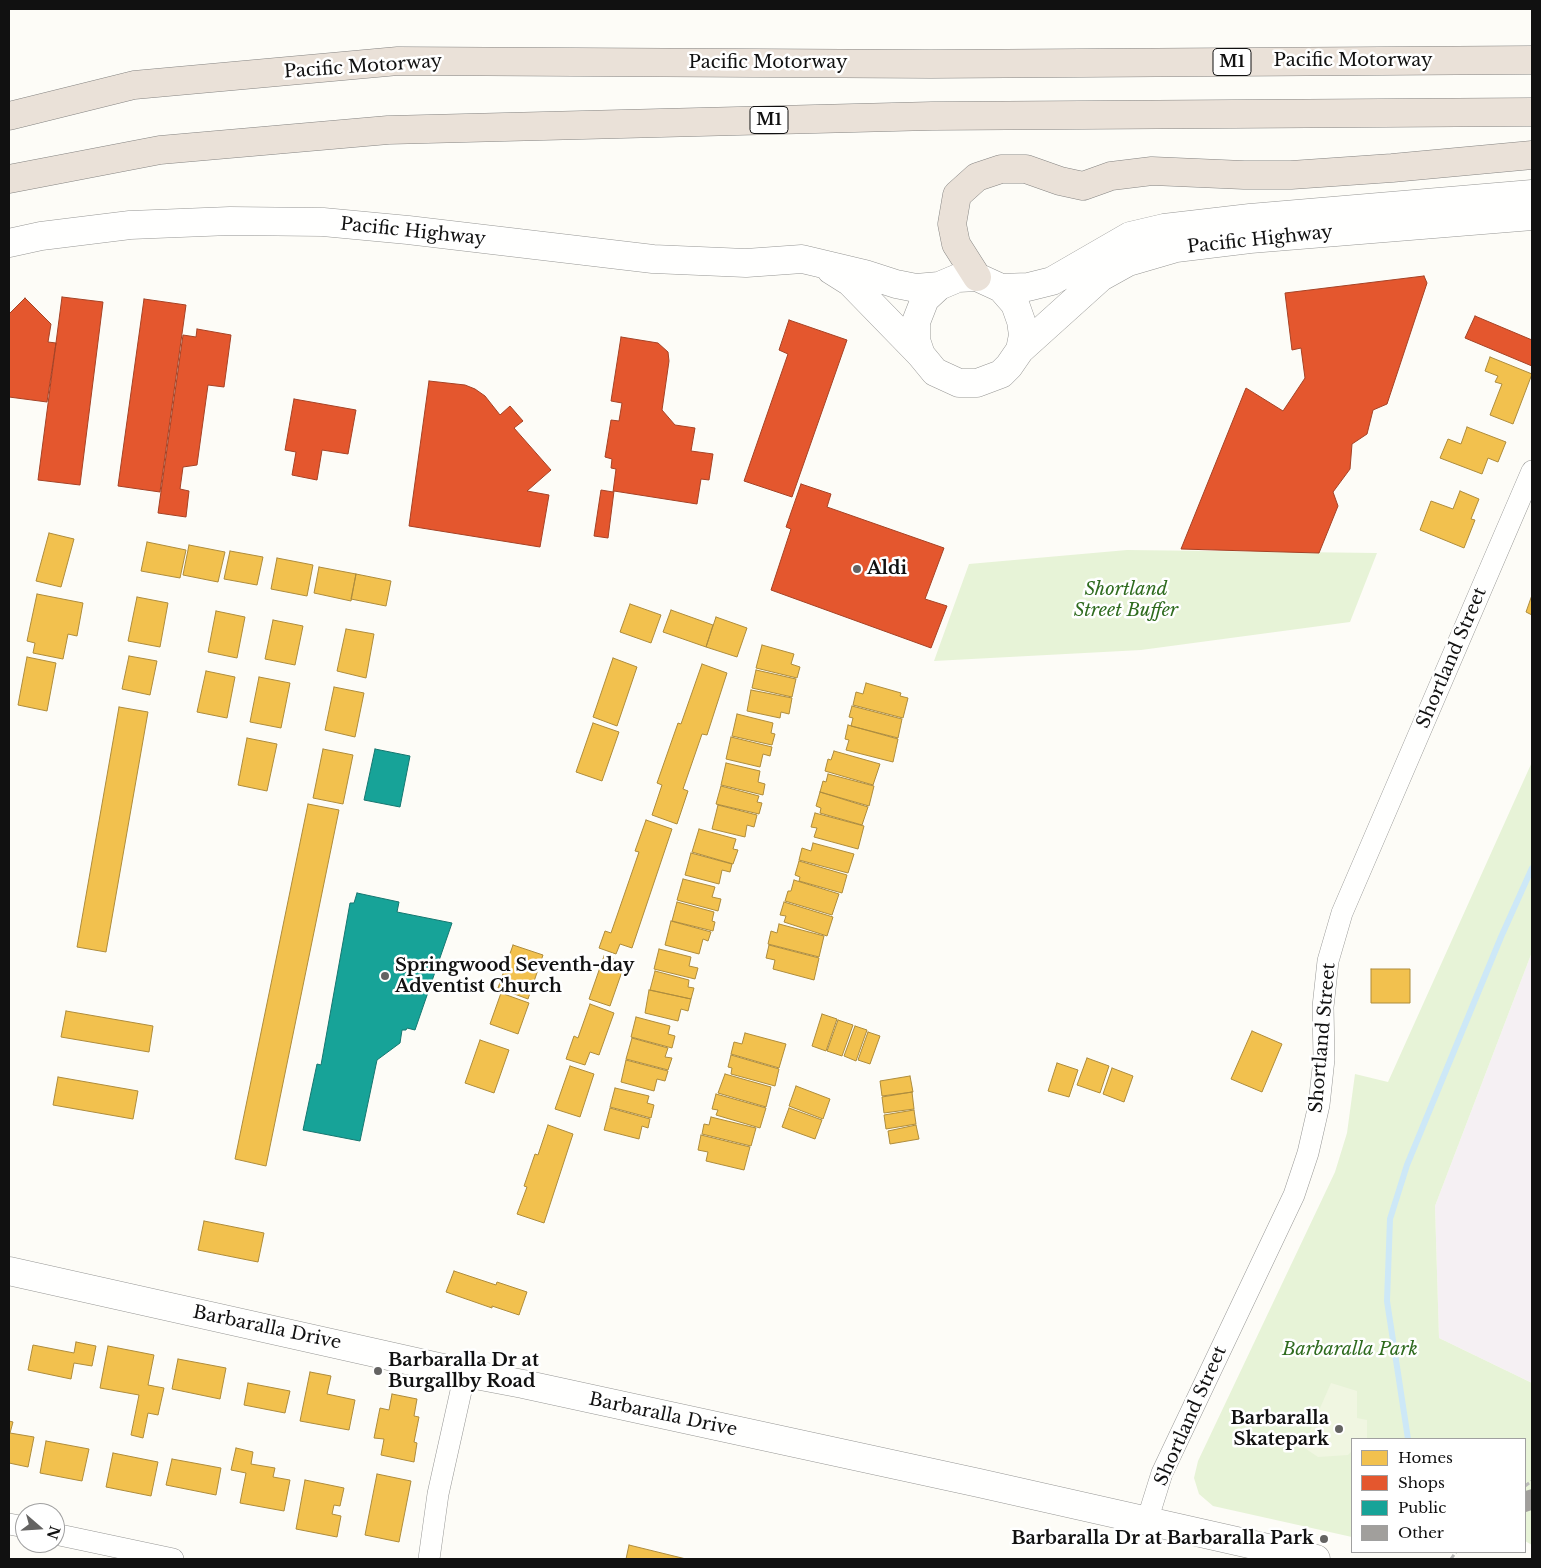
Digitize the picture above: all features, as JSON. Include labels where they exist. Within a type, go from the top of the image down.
[{"type":"highway","name":"Pacific Motorway","points":[[9,116],[134,85],[398,61],[941,64],[1532,60]]},
{"type":"highway","name":"M1","points":[[9,179],[160,150],[388,130],[932,116],[1532,112]]},
{"type":"highway","points":[[989,282],[956,244],[952,224],[957,195],[977,177],[1002,169],[1026,169],[1060,181],[1083,186],[1111,176],[1152,171],[1291,175],[1532,155]]},
{"type":"street","name":"Pacific Highway","points":[[989,282],[1028,287],[1052,281],[1130,236],[1164,228],[1250,218],[1532,194]]},
{"type":"street","name":"Pacific Highway","points":[[1020,350],[1101,277],[1128,262],[1176,248],[1250,239],[1532,216]]},
{"type":"street","name":"Pacific Highway","points":[[9,243],[41,236],[130,225],[230,221],[323,222],[653,259],[746,263],[802,259],[916,288],[939,286]]},
{"type":"street","name":"Pacific Highway","points":[[817,262],[850,282],[921,355]]},
{"type":"street","points":[[958,278],[989,282],[1015,304],[1021,321],[1023,335],[1020,350],[1001,374],[977,383],[959,383],[935,372],[921,355],[916,340],[916,322],[925,299],[939,286],[958,278]]},
{"type":"street","name":"Shortland Street","points":[[1147,1521],[1162,1474],[1294,1195],[1308,1153],[1319,1105],[1323,1068],[1323,1007],[1328,961],[1342,913],[1532,471]]},
{"type":"street","name":"Barbaralla Drive","points":[[9,1271],[465,1373],[523,1384],[1147,1521],[1263,1554],[1316,1559]]},
{"type":"street","points":[[429,1559],[438,1494],[465,1373]]},
{"type":"street","points":[[65,1536],[173,1559]]},
{"type":"shaded area","points":[[1532,952],[1532,1383],[1439,1338],[1435,1206]]},
{"type":"green space","name":"Shortland Street Buffer","points":[[1127,550],[1377,553],[1350,622],[1141,650],[934,661],[969,564]]},
{"type":"green space","name":"Barbaralla Park","points":[[1532,762],[1532,952],[1435,1206],[1439,1338],[1532,1383],[1532,1545],[1526,1542],[1526,1438],[1351,1438],[1351,1537],[1213,1506],[1199,1494],[1194,1478],[1198,1461],[1335,1172],[1347,1133],[1355,1074],[1388,1082]]},
{"type":"green space","name":"Barbaralla Skatepark","points":[[1331,1383],[1357,1391],[1357,1418],[1367,1420],[1367,1438],[1351,1438],[1351,1452],[1348,1455],[1318,1457],[1303,1447]]},
{"type":"building: Homes","points":[[1490,357],[1532,374],[1513,424],[1490,415],[1502,384],[1495,382],[1498,376],[1485,371]]},
{"type":"building: Homes","points":[[1467,427],[1506,442],[1498,462],[1488,458],[1482,474],[1440,458],[1448,439],[1461,444]]},
{"type":"building: Homes","points":[[1460,491],[1479,499],[1471,519],[1475,520],[1464,548],[1420,530],[1431,501],[1453,509]]},
{"type":"building: Homes","points":[[49,533],[74,539],[61,587],[36,581]]},
{"type":"building: Homes","points":[[147,542],[186,550],[180,578],[141,571]]},
{"type":"building: Homes","points":[[189,545],[225,552],[218,582],[183,575]]},
{"type":"building: Homes","points":[[230,551],[263,557],[257,585],[224,579]]},
{"type":"building: Homes","points":[[277,558],[313,565],[307,596],[271,589]]},
{"type":"building: Homes","points":[[319,567],[356,574],[351,601],[314,593]]},
{"type":"building: Homes","points":[[356,574],[391,581],[386,606],[351,599]]},
{"type":"building: Homes","points":[[37,594],[83,603],[77,636],[68,634],[63,659],[33,653],[35,643],[27,641]]},
{"type":"building: Homes","points":[[1532,595],[1532,615],[1526,612]]},
{"type":"building: Homes","points":[[137,597],[168,603],[160,647],[128,641]]},
{"type":"building: Homes","points":[[630,604],[661,615],[651,643],[620,632]]},
{"type":"building: Homes","points":[[671,610],[713,625],[706,647],[663,632]]},
{"type":"building: Homes","points":[[216,611],[245,617],[237,658],[208,652]]},
{"type":"building: Homes","points":[[716,617],[747,628],[737,657],[706,647]]},
{"type":"building: Homes","points":[[273,620],[303,626],[295,665],[265,659]]},
{"type":"building: Homes","points":[[346,629],[374,634],[366,678],[337,671]]},
{"type":"building: Homes","points":[[762,645],[794,654],[791,664],[800,667],[797,678],[756,668]]},
{"type":"building: Homes","points":[[129,656],[157,661],[150,695],[122,689]]},
{"type":"building: Homes","points":[[27,657],[56,663],[47,711],[18,705]]},
{"type":"building: Homes","points":[[613,658],[637,667],[617,726],[593,717]]},
{"type":"building: Homes","points":[[702,664],[727,673],[707,735],[702,734],[683,789],[688,791],[677,824],[652,815],[662,785],[657,783],[678,723],[681,724]]},
{"type":"building: Homes","points":[[756,670],[796,679],[792,697],[752,688]]},
{"type":"building: Homes","points":[[206,671],[235,677],[227,718],[197,712]]},
{"type":"building: Homes","points":[[259,677],[290,683],[281,728],[250,722]]},
{"type":"building: Homes","points":[[866,683],[901,693],[900,696],[908,698],[903,718],[853,705],[856,692],[863,694]]},
{"type":"building: Homes","points":[[334,687],[364,693],[355,737],[325,730]]},
{"type":"building: Homes","points":[[751,690],[792,698],[789,714],[781,712],[780,718],[747,711]]},
{"type":"building: Homes","points":[[852,706],[902,719],[898,738],[851,726],[853,718],[849,717]]},
{"type":"building: Homes","points":[[119,707],[148,712],[106,952],[77,947]]},
{"type":"building: Homes","points":[[737,714],[773,723],[771,733],[775,734],[772,745],[732,736]]},
{"type":"building: Homes","points":[[593,723],[619,732],[602,781],[576,772]]},
{"type":"building: Homes","points":[[848,725],[898,739],[893,762],[846,750],[849,740],[845,739]]},
{"type":"building: Homes","points":[[731,737],[772,747],[770,756],[763,754],[760,767],[726,759]]},
{"type":"building: Homes","points":[[247,738],[277,744],[267,791],[238,785]]},
{"type":"building: Homes","points":[[323,749],[353,755],[343,804],[313,798]]},
{"type":"building: Homes","points":[[834,751],[880,764],[873,785],[825,771],[828,759],[831,760]]},
{"type":"building: Homes","points":[[726,763],[760,771],[758,782],[765,784],[763,795],[721,785]]},
{"type":"building: Homes","points":[[828,774],[874,786],[869,806],[820,792],[823,781],[826,782]]},
{"type":"building: Homes","points":[[721,786],[759,796],[757,802],[762,803],[759,814],[716,804]]},
{"type":"building: Homes","points":[[820,792],[868,807],[862,825],[820,813],[821,808],[816,806]]},
{"type":"building: Homes","points":[[308,804],[339,810],[266,1166],[235,1159]]},
{"type":"building: Homes","points":[[718,805],[757,815],[754,827],[747,825],[745,837],[712,829]]},
{"type":"building: Homes","points":[[815,813],[864,826],[858,849],[814,837],[817,828],[811,827]]},
{"type":"building: Homes","points":[[646,820],[672,829],[632,948],[620,944],[616,954],[599,948],[605,931],[611,933],[639,852],[635,851]]},
{"type":"building: Homes","points":[[699,829],[736,839],[733,849],[738,850],[733,864],[692,852]]},
{"type":"building: Homes","points":[[813,843],[854,854],[848,873],[799,860],[802,848],[811,851]]},
{"type":"building: Homes","points":[[691,853],[732,864],[730,872],[722,870],[719,884],[685,875]]},
{"type":"building: Homes","points":[[799,861],[847,875],[842,893],[799,881],[800,877],[795,875]]},
{"type":"building: Homes","points":[[683,879],[715,887],[712,897],[721,899],[718,911],[677,900]]},
{"type":"building: Homes","points":[[794,880],[839,894],[832,915],[785,901],[788,891],[791,891]]},
{"type":"building: Homes","points":[[677,902],[714,912],[712,921],[715,922],[713,931],[672,921]]},
{"type":"building: Homes","points":[[784,902],[833,917],[827,936],[784,922],[786,916],[780,915]]},
{"type":"building: Homes","points":[[671,921],[711,932],[708,941],[703,939],[699,954],[665,945]]},
{"type":"building: Homes","points":[[779,924],[824,936],[819,957],[768,944],[771,931],[777,933]]},
{"type":"building: Homes","points":[[513,945],[543,955],[528,999],[498,988]]},
{"type":"building: Homes","points":[[769,945],[819,958],[814,980],[773,969],[775,960],[766,958]]},
{"type":"building: Homes","points":[[659,949],[691,957],[689,966],[698,968],[695,979],[654,969]]},
{"type":"building: Homes","points":[[604,956],[625,963],[610,1006],[589,999]]},
{"type":"building: Homes","points":[[1371,969],[1410,969],[1410,1003],[1371,1003]]},
{"type":"building: Homes","points":[[655,971],[689,980],[688,987],[694,988],[691,999],[650,990]]},
{"type":"building: Homes","points":[[649,990],[691,999],[688,1011],[681,1009],[678,1021],[645,1013]]},
{"type":"building: Homes","points":[[501,993],[529,1003],[518,1034],[490,1024]]},
{"type":"building: Homes","points":[[590,1004],[614,1013],[599,1055],[590,1052],[585,1065],[566,1059],[574,1036],[578,1038]]},
{"type":"building: Homes","points":[[66,1011],[153,1026],[149,1052],[61,1037]]},
{"type":"building: Homes","points":[[822,1014],[837,1019],[826,1051],[812,1046]]},
{"type":"building: Homes","points":[[636,1017],[670,1026],[668,1034],[675,1036],[672,1048],[631,1037]]},
{"type":"building: Homes","points":[[838,1020],[853,1025],[842,1056],[827,1051]]},
{"type":"building: Homes","points":[[855,1026],[867,1030],[856,1061],[844,1056]]},
{"type":"building: Homes","points":[[1252,1031],[1282,1044],[1262,1092],[1231,1079]]},
{"type":"building: Homes","points":[[868,1032],[880,1036],[870,1064],[858,1060]]},
{"type":"building: Homes","points":[[745,1033],[786,1044],[779,1068],[731,1054],[734,1042],[742,1044]]},
{"type":"building: Homes","points":[[632,1038],[668,1048],[665,1057],[672,1058],[668,1070],[626,1059]]},
{"type":"building: Homes","points":[[480,1040],[509,1050],[494,1093],[465,1083]]},
{"type":"building: Homes","points":[[731,1055],[779,1069],[775,1086],[731,1074],[732,1068],[728,1067]]},
{"type":"building: Homes","points":[[1087,1058],[1109,1066],[1100,1093],[1077,1085]]},
{"type":"building: Homes","points":[[626,1060],[668,1071],[665,1081],[657,1079],[654,1091],[621,1082]]},
{"type":"building: Homes","points":[[1057,1063],[1078,1070],[1069,1097],[1048,1091]]},
{"type":"building: Homes","points":[[570,1066],[594,1074],[580,1117],[555,1109]]},
{"type":"building: Homes","points":[[1112,1068],[1133,1076],[1124,1102],[1103,1094]]},
{"type":"building: Homes","points":[[725,1074],[771,1087],[766,1107],[718,1093]]},
{"type":"building: Homes","points":[[910,1076],[913,1092],[882,1096],[880,1081]]},
{"type":"building: Homes","points":[[58,1077],[138,1091],[133,1119],[53,1105]]},
{"type":"building: Homes","points":[[796,1086],[830,1099],[823,1119],[789,1106]]},
{"type":"building: Homes","points":[[615,1088],[649,1096],[647,1103],[654,1105],[651,1118],[610,1107]]},
{"type":"building: Homes","points":[[912,1092],[914,1109],[884,1113],[882,1097]]},
{"type":"building: Homes","points":[[716,1094],[766,1108],[760,1128],[716,1115],[718,1110],[712,1109]]},
{"type":"building: Homes","points":[[610,1108],[650,1119],[648,1128],[642,1126],[639,1139],[604,1130]]},
{"type":"building: Homes","points":[[789,1108],[822,1120],[815,1139],[782,1127]]},
{"type":"building: Homes","points":[[914,1110],[916,1124],[886,1129],[884,1115]]},
{"type":"building: Homes","points":[[711,1117],[756,1128],[751,1146],[702,1134],[704,1124],[709,1125]]},
{"type":"building: Homes","points":[[548,1125],[573,1134],[544,1223],[517,1214],[527,1187],[524,1186],[535,1154],[538,1155]]},
{"type":"building: Homes","points":[[916,1125],[919,1139],[890,1144],[888,1131]]},
{"type":"building: Homes","points":[[701,1135],[750,1147],[744,1170],[706,1161],[708,1152],[698,1150]]},
{"type":"building: Homes","points":[[204,1221],[264,1233],[258,1262],[198,1250]]},
{"type":"building: Homes","points":[[454,1271],[496,1285],[497,1282],[527,1292],[519,1315],[446,1292]]},
{"type":"building: Homes","points":[[76,1342],[96,1346],[92,1366],[74,1363],[71,1379],[28,1370],[33,1345],[74,1353]]},
{"type":"building: Homes","points":[[108,1346],[154,1355],[148,1385],[164,1388],[158,1415],[148,1413],[143,1438],[131,1435],[139,1395],[100,1388]]},
{"type":"building: Homes","points":[[178,1359],[226,1368],[220,1399],[172,1389]]},
{"type":"building: Homes","points":[[310,1372],[331,1376],[327,1394],[355,1400],[349,1430],[300,1421]]},
{"type":"building: Homes","points":[[248,1383],[290,1391],[285,1413],[244,1405]]},
{"type":"building: Homes","points":[[392,1394],[417,1399],[414,1416],[419,1417],[414,1442],[417,1443],[414,1462],[381,1455],[384,1439],[374,1438],[380,1408],[389,1410]]},
{"type":"building: Homes","points":[[9,1421],[13,1422],[10,1433],[34,1437],[28,1467],[9,1463]]},
{"type":"building: Homes","points":[[46,1441],[89,1449],[82,1481],[40,1473]]},
{"type":"building: Homes","points":[[236,1448],[253,1452],[251,1464],[275,1468],[273,1477],[290,1480],[284,1511],[240,1503],[246,1473],[231,1470]]},
{"type":"building: Homes","points":[[113,1453],[158,1462],[151,1496],[106,1487]]},
{"type":"building: Homes","points":[[172,1459],[221,1468],[216,1495],[166,1485]]},
{"type":"building: Homes","points":[[377,1474],[411,1481],[399,1542],[365,1535]]},
{"type":"building: Homes","points":[[305,1480],[344,1488],[340,1506],[334,1505],[332,1514],[341,1516],[337,1537],[296,1529]]},
{"type":"building: Homes","points":[[629,1545],[686,1559],[626,1559]]},
{"type":"building: Shops","points":[[1424,276],[1427,283],[1387,404],[1373,410],[1367,434],[1352,444],[1350,469],[1333,492],[1338,506],[1319,553],[1181,549],[1246,388],[1283,411],[1305,378],[1301,348],[1292,350],[1285,293]]},
{"type":"building: Shops","points":[[62,297],[103,302],[80,485],[38,480]]},
{"type":"building: Shops","points":[[25,298],[51,324],[48,342],[56,343],[47,402],[9,397],[9,314]]},
{"type":"building: Shops","points":[[144,299],[186,305],[160,492],[118,486]]},
{"type":"building: Shops","points":[[1475,316],[1532,340],[1532,366],[1465,338]]},
{"type":"building: Shops","points":[[789,320],[847,340],[792,497],[744,481],[788,354],[779,350]]},
{"type":"building: Shops","points":[[197,329],[231,335],[224,387],[208,385],[197,465],[183,467],[180,489],[189,491],[186,517],[158,513],[183,335],[196,337]]},
{"type":"building: Shops","points":[[621,337],[658,343],[668,352],[669,361],[662,410],[675,425],[695,428],[691,451],[713,454],[709,480],[701,479],[697,504],[614,491],[608,538],[594,536],[601,490],[613,492],[616,469],[611,468],[612,459],[605,457],[611,420],[619,421],[622,403],[611,401]]},
{"type":"building: Shops","points":[[429,381],[465,385],[475,389],[485,396],[500,415],[510,406],[523,421],[514,428],[551,470],[527,491],[549,495],[540,547],[409,526]]},
{"type":"building: Shops","points":[[294,399],[356,410],[348,454],[322,450],[317,480],[292,475],[296,452],[285,450]]},
{"type":"building: Shops","name":"Aldi","points":[[801,484],[831,494],[827,507],[944,548],[925,599],[947,606],[931,648],[771,590],[791,529],[786,527]]},
{"type":"building: Public","points":[[375,749],[410,756],[400,807],[364,800]]},
{"type":"building: Public","name":"Springwood Seventh-day Adventist Church","points":[[357,893],[399,902],[397,912],[452,923],[415,1030],[407,1028],[402,1030],[400,1043],[377,1060],[360,1141],[303,1130],[317,1064],[321,1065],[350,903],[354,903]]},
{"type":"building: Other","points":[[1532,1489],[1532,1510],[1526,1512],[1526,1491]]},
{"type":"waterway","points":[[1408,1438],[1387,1301],[1390,1219],[1407,1165],[1501,937],[1532,868]]},
{"type":"place","name":"Aldi","points":[[857,569]]},
{"type":"place","name":"Springwood Seventh-day Adventist Church","points":[[385,976]]},
{"type":"place","name":"Barbaralla Dr at Burgallby Road","points":[[378,1371]]},
{"type":"place","name":"Barbaralla Skatepark","points":[[1339,1429]]},
{"type":"place","name":"Barbaralla Dr at Barbaralla Park","points":[[1324,1539]]}]
